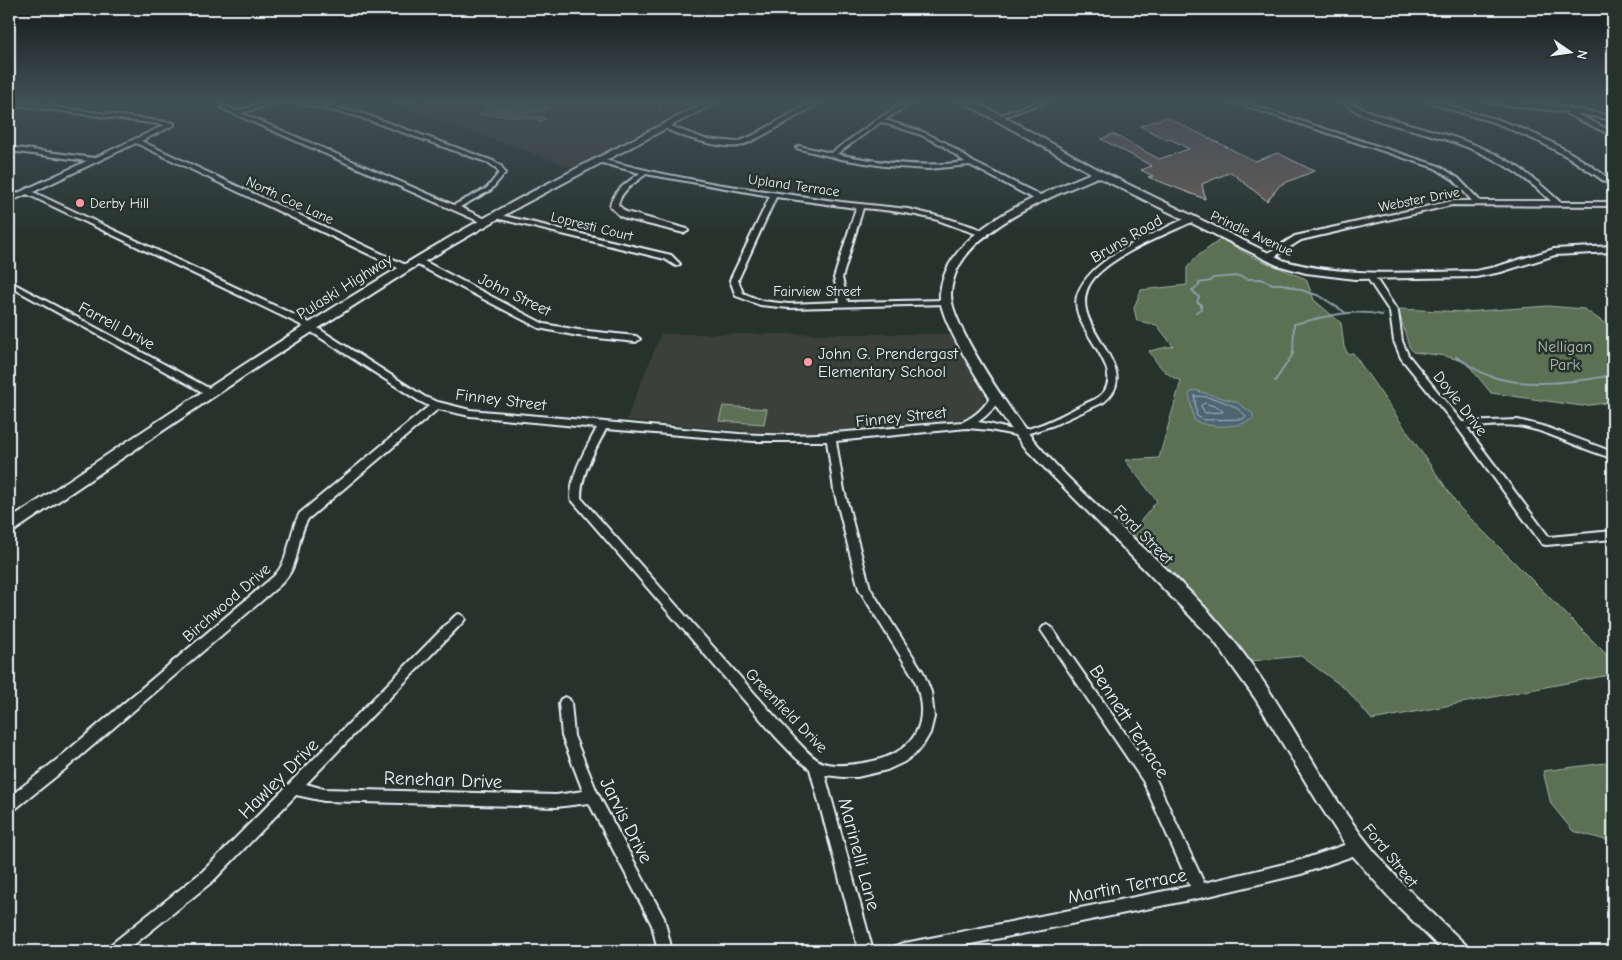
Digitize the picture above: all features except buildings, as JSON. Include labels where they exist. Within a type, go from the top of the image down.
[{"type":"main road","name":"Pulaski Highway","points":[[9,527],[211,393],[405,268],[628,146]]},
{"type":"main road","name":"Prindle Avenue","points":[[1050,146],[1098,173],[1268,257],[1295,268],[1320,273],[1370,276],[1476,274],[1497,270],[1554,252],[1613,249]]},
{"type":"main road","name":"Ford Street","points":[[1098,173],[1012,214],[984,234],[963,253],[951,270],[947,280],[945,302],[949,315],[960,337],[1020,433],[1050,466],[1191,605],[1224,641],[1246,671],[1359,847],[1382,876],[1458,951]]},
{"type":"street","points":[[9,200],[127,146]]},
{"type":"street","name":"North Coe Lane","points":[[147,146],[405,268]]},
{"type":"street","points":[[312,146],[488,222]]},
{"type":"street","points":[[446,146],[491,162],[499,167],[502,173],[489,189],[455,207]]},
{"type":"street","points":[[832,155],[845,146]]},
{"type":"street","points":[[947,146],[971,163],[1041,199]]},
{"type":"street","points":[[1371,146],[1437,167],[1456,179],[1478,202]]},
{"type":"street","points":[[1475,146],[1500,158],[1528,176],[1557,203]]},
{"type":"street","points":[[1554,146],[1613,184]]},
{"type":"street","points":[[9,148],[96,161]]},
{"type":"street","points":[[798,148],[855,160],[912,165],[949,167],[971,163]]},
{"type":"street","name":"Upland Terrace","points":[[600,161],[644,173],[720,188],[860,207],[907,210],[956,222],[984,234]]},
{"type":"street","points":[[644,173],[618,193],[614,206],[630,217],[684,231]]},
{"type":"street","name":"Finney Street","points":[[28,192],[312,327],[422,399],[436,405],[470,413],[794,440],[963,425],[988,426],[1020,433]]},
{"type":"street","name":"Fairview Street","points":[[774,195],[734,280],[739,294],[760,303],[789,306],[844,303],[945,302]]},
{"type":"street","name":"Webster Drive","points":[[1268,257],[1290,242],[1311,235],[1439,205],[1478,202],[1613,204]]},
{"type":"street","points":[[844,303],[838,278],[860,207]]},
{"type":"street","name":"Lopresti Court","points":[[499,216],[668,257],[676,264]]},
{"type":"street","name":"Bruns Road","points":[[1020,433],[1075,413],[1107,395],[1111,389],[1113,374],[1111,366],[1086,326],[1080,311],[1083,289],[1089,279],[1106,265],[1190,219]]},
{"type":"street","name":"John Street","points":[[417,261],[542,326],[578,334],[636,339]]},
{"type":"street","name":"Doyle Drive","points":[[1370,276],[1394,312],[1398,341],[1404,356],[1460,425],[1546,541],[1613,534]]},
{"type":"street","name":"Farrell Drive","points":[[9,284],[211,393]]},
{"type":"street","name":"Finney Street","points":[[963,425],[982,415],[993,403],[996,395]]},
{"type":"street","name":"Birchwood Drive","points":[[9,805],[64,762],[274,584],[287,569],[296,530],[304,516],[436,405]]},
{"type":"street","points":[[1460,425],[1517,423],[1549,432],[1613,456]]},
{"type":"street","name":"Greenfield Drive","points":[[603,425],[578,479],[575,489],[576,499],[762,712],[801,753],[816,766],[830,770],[862,770],[886,764],[909,753],[924,733],[928,709],[919,676],[865,588],[839,490],[831,438]]},
{"type":"street","name":"Hawley Drive","points":[[114,951],[208,876],[459,619]]},
{"type":"street","name":"Bennett Terrace","points":[[1047,630],[1148,777],[1200,891]]},
{"type":"street","name":"Jarvis Drive","points":[[565,703],[568,736],[592,796],[659,923],[665,951]]},
{"type":"street","name":"Marinelli Lane","points":[[816,766],[866,951]]},
{"type":"street","name":"Renehan Drive","points":[[294,788],[324,794],[556,801],[592,796]]},
{"type":"street","name":"Martin Terrace","points":[[900,951],[1200,891],[1301,867],[1359,847]]},
{"type":"shaded area","points":[[511,146],[622,146],[578,169]]},
{"type":"shaded area","name":"John G. Prendergast Elementary School","points":[[661,334],[949,334],[985,389],[984,402],[974,414],[957,421],[831,433],[773,434],[626,420]]},
{"type":"green space","points":[[1221,239],[1253,257],[1306,279],[1314,300],[1341,323],[1344,347],[1348,354],[1353,353],[1460,508],[1606,654],[1609,675],[1372,720],[1347,690],[1301,656],[1251,661],[1185,585],[1131,533],[1157,501],[1125,460],[1159,458],[1181,381],[1162,369],[1149,351],[1173,346],[1157,325],[1137,321],[1134,308],[1141,290],[1187,285],[1187,268],[1195,258]]},
{"type":"green space","name":"Nelligan Park","points":[[1548,306],[1584,309],[1613,329],[1613,402],[1582,406],[1491,393],[1466,362],[1445,356],[1413,352],[1409,346],[1398,309],[1465,312]]},
{"type":"green space","points":[[723,406],[767,409],[764,424],[719,421]]},
{"type":"green space","points":[[1613,762],[1613,842],[1573,831],[1551,804],[1543,771]]},
{"type":"water","points":[[1194,390],[1237,402],[1253,414],[1253,419],[1232,426],[1208,425],[1194,420],[1189,394]]},
{"type":"waterway","points":[[1196,312],[1201,309],[1201,304],[1197,302],[1199,297],[1192,290],[1199,286],[1199,283],[1211,281],[1213,278],[1239,276],[1248,279],[1261,279],[1273,284],[1282,284],[1320,296],[1346,313]]},
{"type":"waterway","points":[[1613,308],[1609,309],[1613,318]]},
{"type":"waterway","points":[[1275,381],[1293,354],[1294,324],[1349,313],[1360,312],[1382,315]]},
{"type":"waterway","points":[[1456,357],[1490,376],[1519,382],[1567,382],[1613,375]]},
{"type":"place","name":"Derby Hill","points":[[80,203]]},
{"type":"place","name":"John G. Prendergast Elementary School","points":[[808,362]]}]
